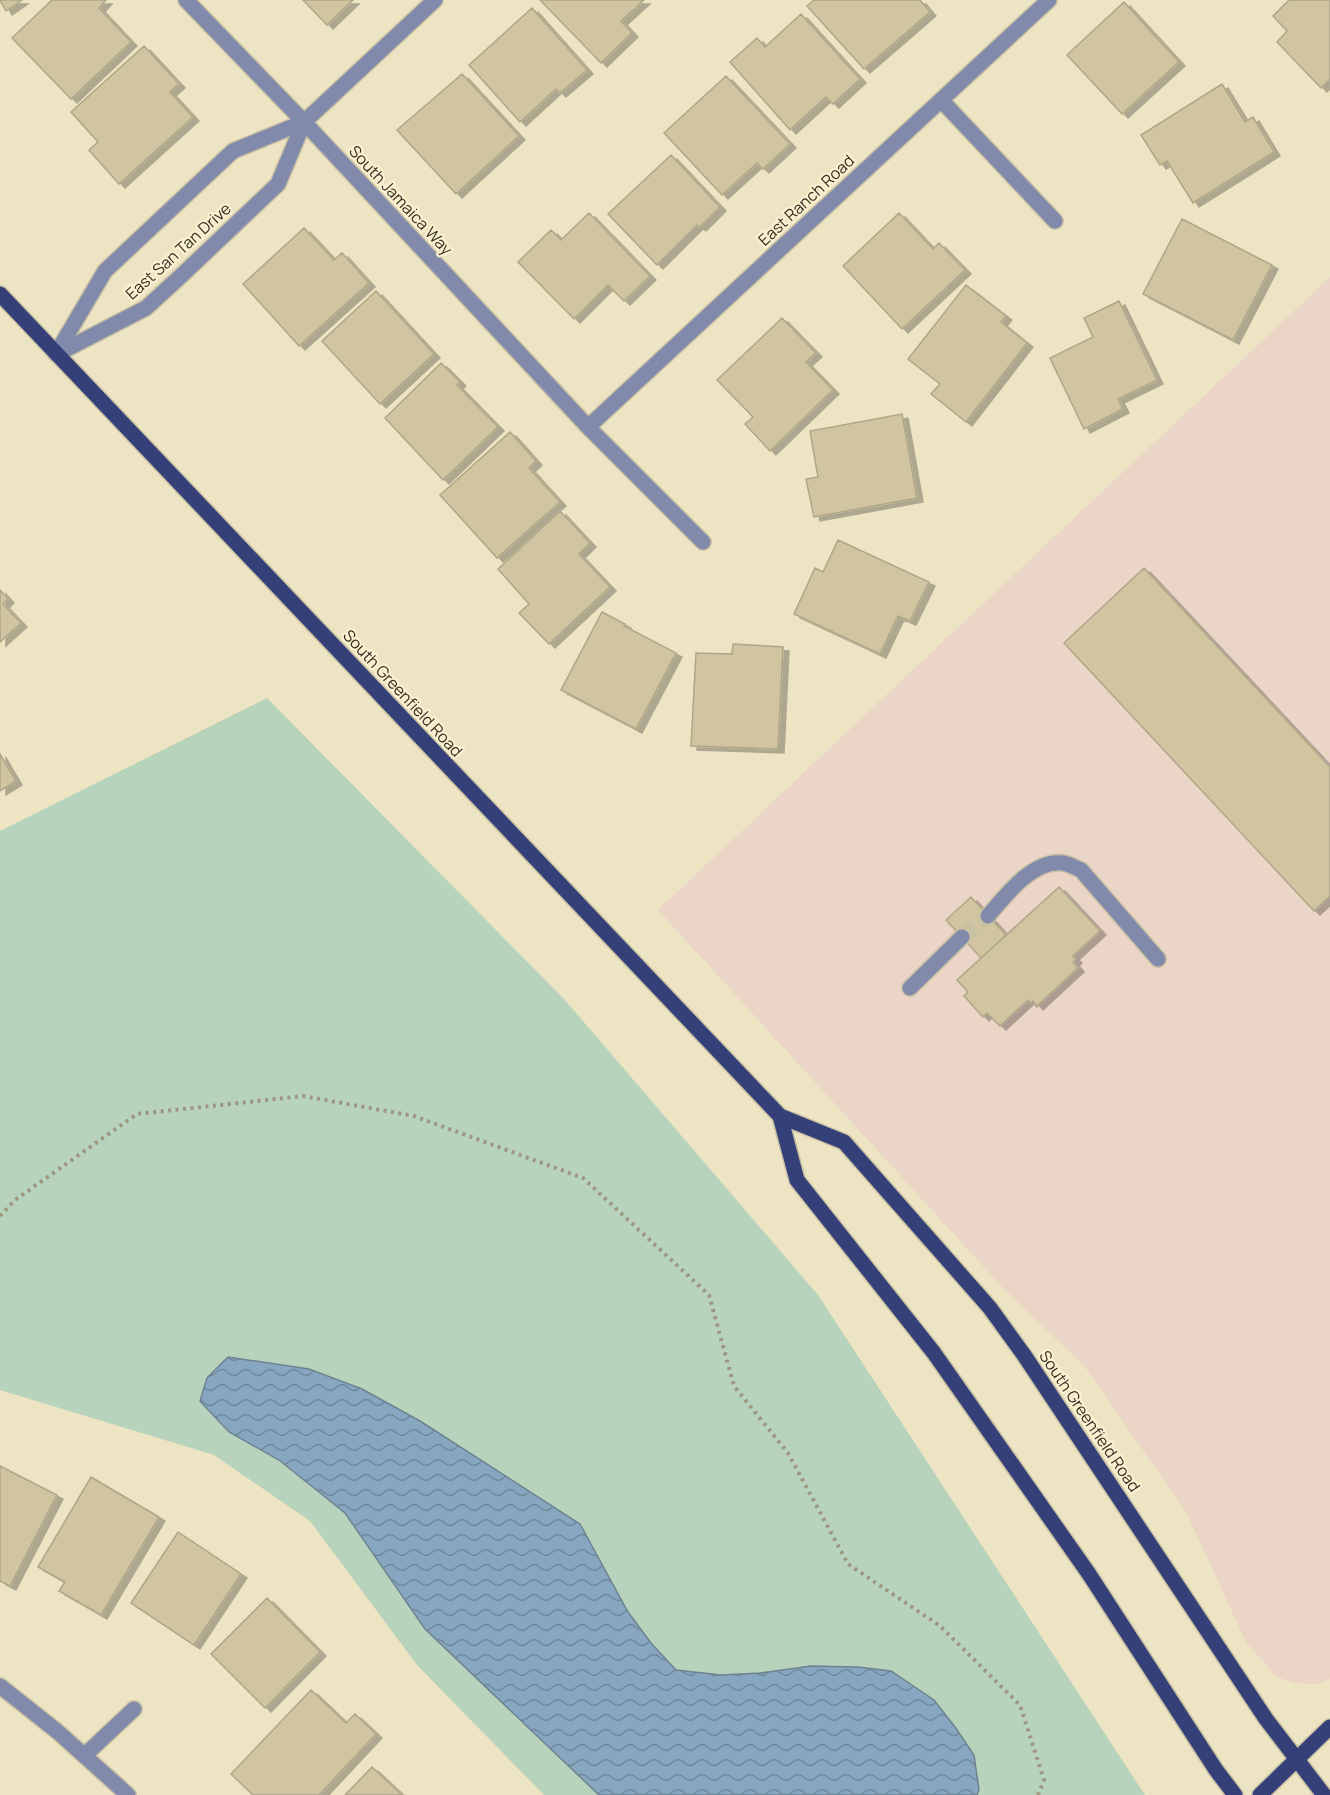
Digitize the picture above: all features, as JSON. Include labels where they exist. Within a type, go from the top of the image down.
[{"type":"main road","name":"South Greenfield Road","points":[[0,294],[780,1116],[844,1142],[990,1308],[1038,1375],[1266,1719],[1324,1795]]},
{"type":"main road","name":"South Greenfield Road","points":[[780,1116],[797,1180],[934,1353],[1089,1574],[1216,1770],[1235,1795]]},
{"type":"main road","points":[[1260,1795],[1330,1728]]},
{"type":"street","name":"South Jamaica Way","points":[[186,0],[304,122],[588,427],[702,542]]},
{"type":"street","name":"East San Tan Drive","points":[[56,354],[111,265],[233,151],[304,122],[435,0]]},
{"type":"street","name":"East Ranch Road","points":[[588,427],[1049,0]]},
{"type":"street","points":[[941,100],[1055,221]]},
{"type":"street","name":"East San Tan Drive","points":[[56,354],[146,308],[190,267],[278,184],[304,122]]},
{"type":"street","points":[[988,915],[1014,886],[1029,874],[1047,865],[1064,863],[1081,870],[1158,959]]},
{"type":"street","points":[[910,988],[962,938]]},
{"type":"street","points":[[0,1686],[58,1732],[128,1795]]},
{"type":"street","points":[[85,1755],[134,1709]]},
{"type":"path","points":[[0,1216],[15,1200],[137,1114],[303,1096],[414,1116],[583,1178],[709,1294],[734,1386],[788,1454],[848,1564],[940,1626],[1020,1705],[1044,1780],[1038,1795]]},
{"type":"shaded area","points":[[1330,277],[1330,1679],[1317,1684],[1295,1683],[1277,1677],[1246,1642],[1186,1512],[1085,1367],[1003,1288],[658,910]]},
{"type":"green space","points":[[267,698],[564,999],[818,1295],[1145,1795],[544,1795],[417,1665],[310,1521],[214,1455],[0,1390],[0,831]]},
{"type":"water","points":[[228,1357],[309,1369],[362,1389],[420,1421],[580,1524],[628,1612],[651,1643],[676,1670],[721,1675],[760,1673],[811,1666],[858,1667],[891,1671],[934,1700],[955,1727],[974,1755],[979,1790],[977,1795],[599,1795],[425,1629],[345,1513],[279,1460],[229,1432],[200,1401],[207,1378]]},
{"type":"building","points":[[0,0],[22,0],[6,11]]},
{"type":"building","points":[[52,0],[106,0],[99,8],[131,42],[71,99],[12,38]]},
{"type":"building","points":[[303,0],[353,0],[327,25]]},
{"type":"building","points":[[540,0],[644,0],[621,21],[632,33],[601,63]]},
{"type":"building","points":[[814,0],[920,0],[930,12],[864,69],[807,6]]},
{"type":"building","points":[[1289,0],[1330,0],[1330,79],[1321,88],[1277,42],[1287,31],[1273,16]]},
{"type":"building","points":[[1124,2],[1179,62],[1122,114],[1067,55]]},
{"type":"building","points":[[532,8],[587,70],[560,93],[556,89],[520,122],[469,65]]},
{"type":"building","points":[[801,14],[860,79],[833,104],[826,97],[790,130],[730,62],[757,38],[765,47]]},
{"type":"building","points":[[144,46],[179,84],[170,92],[193,117],[119,184],[89,150],[98,142],[71,112]]},
{"type":"building","points":[[462,74],[519,136],[456,194],[397,130]]},
{"type":"building","points":[[726,76],[790,144],[763,169],[757,163],[722,195],[664,133]]},
{"type":"building","points":[[1222,84],[1245,122],[1253,117],[1274,152],[1193,203],[1167,161],[1160,165],[1141,135]]},
{"type":"building","points":[[671,155],[720,207],[700,227],[697,225],[657,265],[608,214]]},
{"type":"building","points":[[589,213],[650,276],[624,301],[608,285],[574,319],[518,262],[551,230],[561,240]]},
{"type":"building","points":[[899,213],[933,249],[939,243],[965,270],[902,329],[843,266]]},
{"type":"building","points":[[1182,219],[1272,265],[1233,340],[1143,294]]},
{"type":"building","points":[[304,228],[334,260],[342,253],[369,283],[299,346],[243,284]]},
{"type":"building","points":[[966,285],[1006,316],[1001,322],[1027,343],[966,422],[931,394],[940,384],[908,359]]},
{"type":"building","points":[[376,291],[434,354],[380,404],[322,341]]},
{"type":"building","points":[[1119,301],[1157,380],[1118,399],[1123,409],[1084,429],[1050,358],[1093,337],[1084,318]]},
{"type":"building","points":[[782,318],[816,353],[806,362],[833,390],[770,451],[745,424],[753,417],[717,380]]},
{"type":"building","points":[[441,363],[460,382],[457,385],[498,427],[443,480],[385,418]]},
{"type":"building","points":[[902,414],[917,498],[814,517],[806,479],[818,477],[810,431]]},
{"type":"building","points":[[510,432],[536,461],[529,468],[560,502],[497,558],[440,495]]},
{"type":"building","points":[[560,511],[590,543],[579,554],[610,587],[549,644],[519,613],[529,604],[498,569]]},
{"type":"building","points":[[838,540],[929,582],[910,621],[898,616],[880,654],[794,614],[815,568],[823,572]]},
{"type":"building","points":[[1144,568],[1330,767],[1330,896],[1314,911],[1064,643]]},
{"type":"building","points":[[0,590],[8,599],[3,604],[21,623],[0,642]]},
{"type":"building","points":[[602,612],[676,653],[636,729],[561,690]]},
{"type":"building","points":[[733,644],[783,647],[778,749],[691,746],[696,653],[732,654]]},
{"type":"building","points":[[0,754],[16,781],[0,791]]},
{"type":"building","points":[[1059,887],[1100,931],[1073,956],[1076,959],[1073,962],[1078,968],[1037,1006],[1033,1001],[1031,1003],[1028,1000],[1000,1026],[987,1013],[983,1017],[964,996],[968,992],[957,980]]},
{"type":"building","points":[[971,897],[1006,935],[981,958],[946,920]]},
{"type":"building","points":[[0,1466],[57,1495],[10,1586],[0,1581]]},
{"type":"building","points":[[91,1477],[159,1517],[101,1615],[59,1591],[65,1582],[38,1567]]},
{"type":"building","points":[[178,1532],[241,1574],[194,1645],[131,1603]]},
{"type":"building","points":[[267,1598],[320,1652],[265,1708],[211,1654]]},
{"type":"building","points":[[311,1690],[346,1723],[355,1714],[376,1734],[319,1795],[253,1795],[231,1774]]},
{"type":"building","points":[[372,1767],[402,1795],[345,1795]]},
{"type":"tunnel","points":[[962,937],[988,916]]}]
